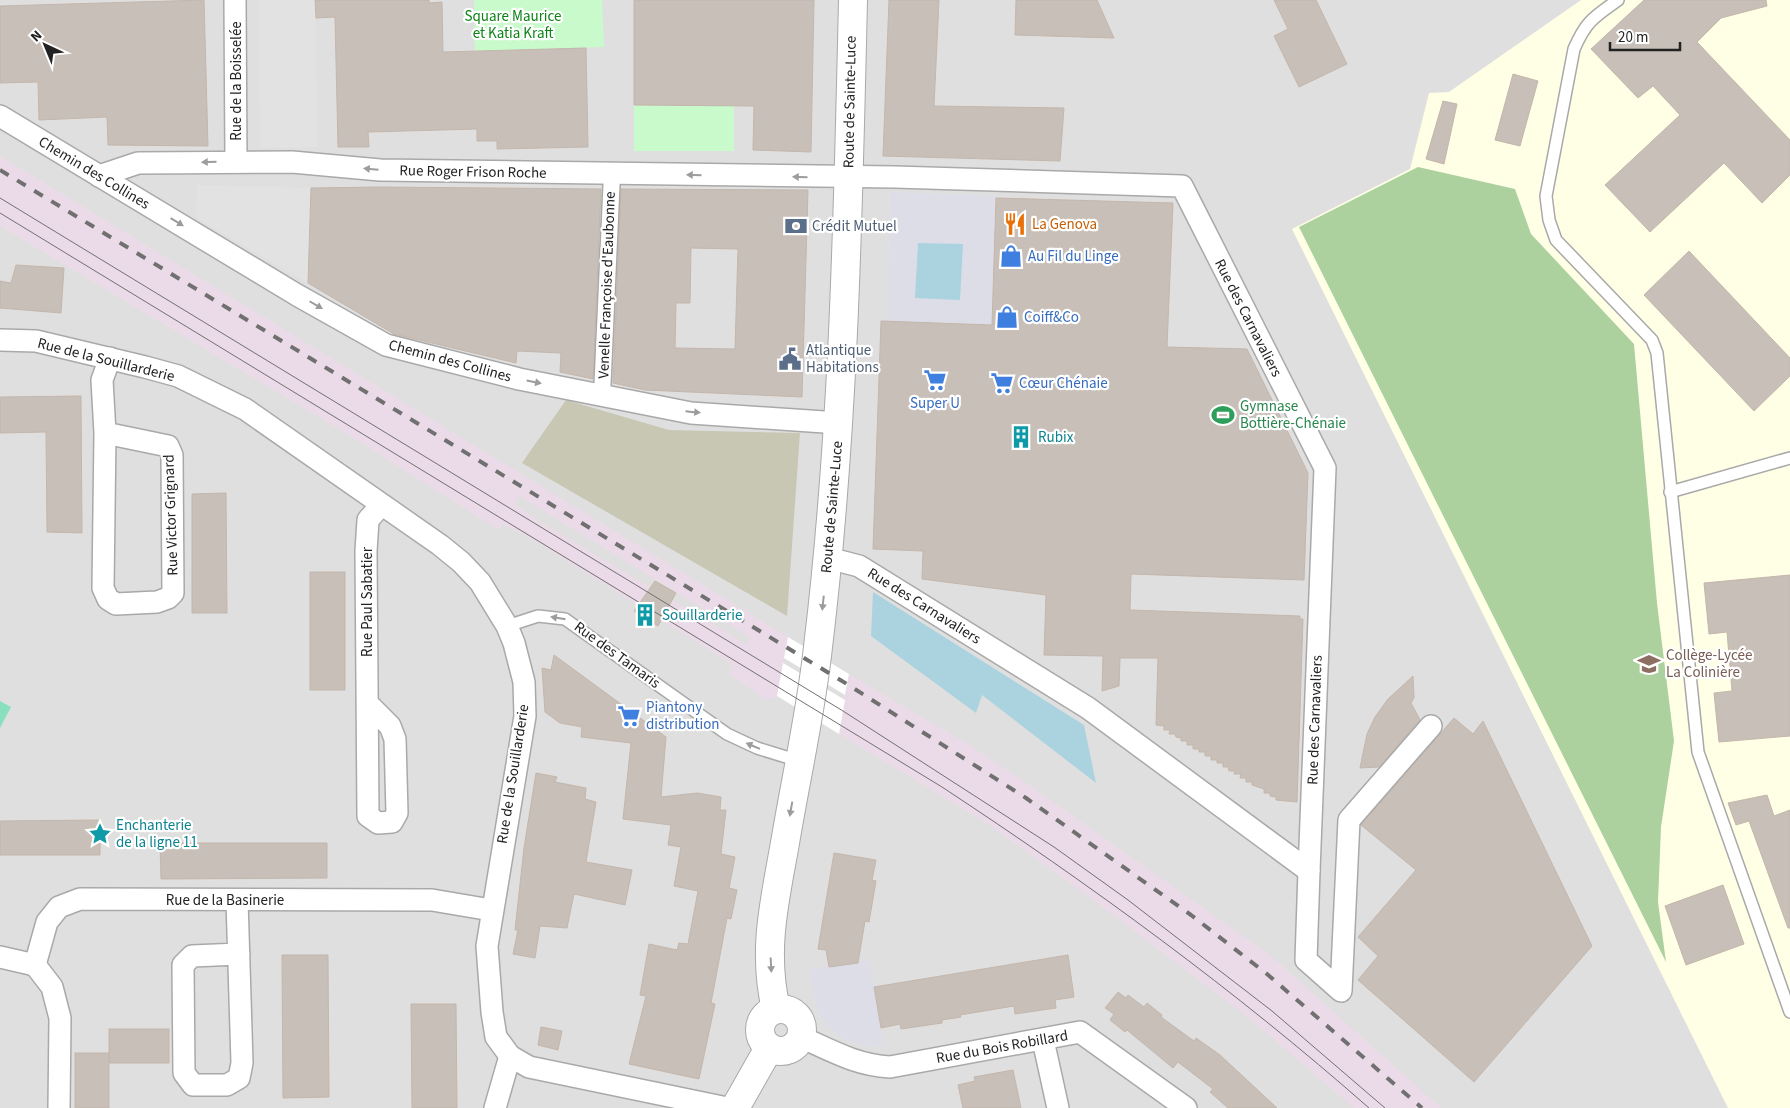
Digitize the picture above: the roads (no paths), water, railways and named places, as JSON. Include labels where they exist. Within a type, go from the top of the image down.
[{"type":"street","name":"Rue de la Boisselée","points":[[235,0],[236,162]]},
{"type":"street","name":"Route de Sainte-Luce","points":[[776,1009],[772,987],[769,934],[812,692],[828,558],[839,422],[849,178],[853,0]]},
{"type":"street","name":"Chemin des Collines","points":[[0,116],[386,345],[519,379],[690,413],[839,422]]},
{"type":"street","name":"Rue Roger Frison Roche","points":[[100,176],[138,163],[292,162],[380,170],[849,178]]},
{"type":"street","name":"Venelle Françoise d'Eaubonne","points":[[602,395],[612,174]]},
{"type":"street","name":"Rue des Carnavaliers","points":[[849,178],[895,177],[1182,186],[1326,468],[1306,960],[1341,991],[1349,820],[1431,726]]},
{"type":"street","name":"Rue de la Souillarderie","points":[[0,340],[36,341],[178,376],[245,409],[461,562],[488,593],[507,626],[524,682],[525,716],[486,946],[496,1037],[510,1056],[529,1067],[727,1108]]},
{"type":"street","name":"Rue Victor Grignard","points":[[105,433],[168,446],[172,455],[173,593],[168,598],[157,602],[116,604],[108,599],[103,588],[105,433],[102,380],[110,358]]},
{"type":"street","name":"Rue Paul Sabatier","points":[[368,704],[390,726],[395,740],[397,813],[392,822],[378,823],[368,816],[366,551],[368,520],[381,505]]},
{"type":"street","name":"Rue des Carnavaliers","points":[[828,558],[859,566],[1088,708],[1309,871]]},
{"type":"street","name":"Rue de la Basinerie","points":[[35,965],[47,922],[59,907],[80,899],[432,900],[491,910]]},
{"type":"street","points":[[238,900],[242,1063],[238,1078],[227,1085],[193,1085],[184,1073],[183,965],[192,956],[239,954]]},
{"type":"street","points":[[0,957],[35,965],[52,987],[60,1018],[59,1108]]},
{"type":"street","points":[[776,1009],[789,1010],[795,1013],[802,1024],[801,1037],[794,1047],[788,1050],[770,1048],[761,1037],[759,1029],[764,1016],[776,1009]]},
{"type":"street","name":"Rue du Bois Robillard","points":[[801,1037],[850,1060],[868,1066],[890,1067],[1080,1032],[1186,1108]]},
{"type":"street","points":[[1043,1040],[1058,1108]]},
{"type":"street","points":[[734,1108],[770,1048]]},
{"type":"street","points":[[495,1108],[510,1056]]},
{"type":"lane","points":[[1618,0],[1590,20],[1582,29],[1574,50],[1546,196],[1549,220],[1556,240],[1652,340],[1657,353],[1698,752],[1790,1012]]},
{"type":"lane","points":[[1670,492],[1790,458]]},
{"type":"lane","name":"Rue des Tamaris","points":[[507,626],[538,616],[565,618],[727,734],[757,748],[799,761]]},
{"type":"water","points":[[918,243],[963,244],[960,300],[915,298]]},
{"type":"water","points":[[873,592],[1084,725],[1096,783],[982,695],[976,713],[871,636]]},
{"type":"tram line","points":[[0,198],[843,711],[1054,847],[1128,900],[1272,1011],[1385,1108]]},
{"type":"tram line","points":[[0,213],[942,787],[1053,862],[1161,940],[1267,1022],[1369,1108]]},
{"type":"railway","points":[[0,170],[847,684],[1026,798],[1191,915],[1267,974],[1422,1108]]},
{"type":"place","name":"La Genova","points":[[1015,224]]},
{"type":"place","name":"Crédit Mutuel","points":[[796,226]]},
{"type":"place","name":"Au Fil du Linge","points":[[1011,256]]},
{"type":"place","name":"Coiff&Co","points":[[1007,317]]},
{"type":"place","name":"Atlantique Habitations","points":[[790,359]]},
{"type":"place","name":"Super U","points":[[935,380]]},
{"type":"place","name":"Cœur Chénaie","points":[[1002,383]]},
{"type":"place","name":"Gymnase Bottière-Chénaie","points":[[1223,415]]},
{"type":"place","name":"Rubix","points":[[1021,437]]},
{"type":"place","name":"Souillarderie","points":[[645,615]]},
{"type":"place","name":"Collège-Lycée La Colinière","points":[[1649,664]]},
{"type":"place","name":"Piantony distribution","points":[[629,716]]},
{"type":"place","name":"Enchanterie de la ligne 11","points":[[100,834]]},
{"type":"park label","name":"Square Maurice et Katia Kraft","points":[[513,24]]}]
